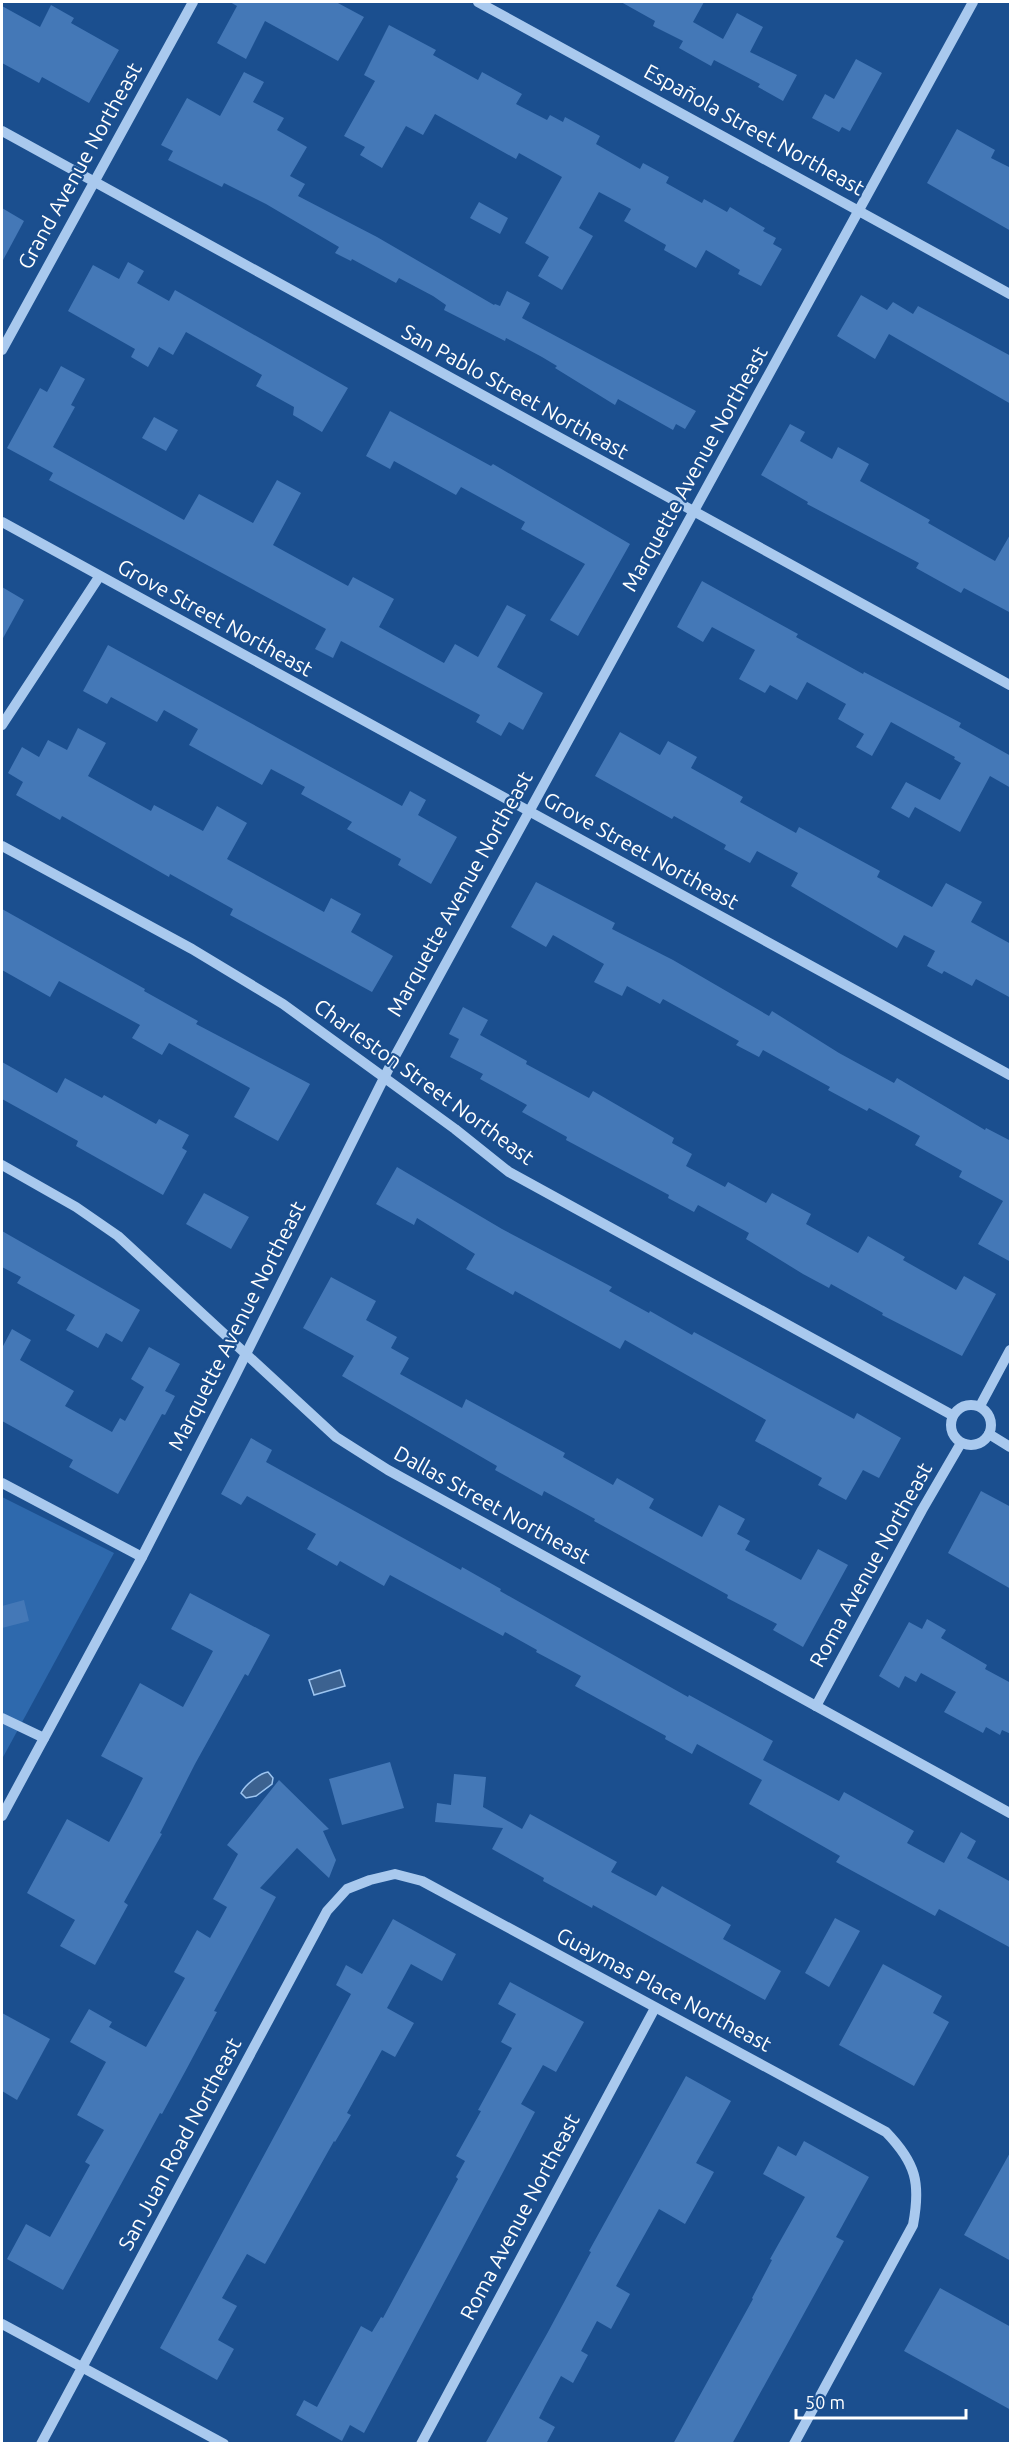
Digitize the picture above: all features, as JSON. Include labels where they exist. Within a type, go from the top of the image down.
[{"type":"street","name":"Grand Avenue Northeast","points":[[2,350],[193,2]]},
{"type":"street","name":"Española Street Northeast","points":[[478,2],[1011,294]]},
{"type":"street","name":"Marquette Avenue Northeast","points":[[2,1814],[142,1557],[383,1078],[973,2]]},
{"type":"street","name":"San Pablo Street Northeast","points":[[2,131],[1011,685]]},
{"type":"street","name":"Grove Street Northeast","points":[[2,522],[1011,1075]]},
{"type":"street","points":[[2,725],[99,577]]},
{"type":"street","name":"Charleston Street Northeast","points":[[2,846],[202,955],[283,1004],[455,1129],[509,1172],[952,1415]]},
{"type":"street","name":"Dallas Street Northeast","points":[[2,1166],[76,1207],[118,1236],[336,1437],[388,1470],[1011,1813]]},
{"type":"street","points":[[980,1407],[1011,1350]]},
{"type":"street","points":[[974,1404],[980,1407],[989,1416],[991,1428],[989,1434],[980,1443],[974,1445],[961,1443],[952,1434],[950,1421],[952,1415],[962,1406],[974,1404]]},
{"type":"street","points":[[989,1434],[1011,1447]]},
{"type":"street","name":"Roma Avenue Northeast","points":[[816,1706],[922,1510],[961,1443]]},
{"type":"street","points":[[2,1483],[142,1557]]},
{"type":"street","points":[[2,1718],[44,1738]]},
{"type":"street","name":"Guaymas Place Northeast","points":[[370,1880],[395,1874],[422,1881],[886,2132],[903,2150],[917,2178],[917,2202],[913,2225],[794,2444]]},
{"type":"street","name":"San Juan Road Northeast","points":[[41,2444],[327,1911],[347,1889],[370,1880]]},
{"type":"street","name":"Roma Avenue Northeast","points":[[421,2444],[655,2008]]},
{"type":"street","points":[[2,2324],[224,2444]]},
{"type":"shaded area","points":[[2,1497],[114,1553],[2,1759]]},
{"type":"shaded area","points":[[340,1670],[345,1686],[314,1695],[309,1680]]},
{"type":"shaded area","points":[[268,1772],[273,1778],[272,1784],[256,1796],[246,1798],[241,1793],[253,1780]]},
{"type":"building","points":[[230,2],[336,2],[364,17],[338,61],[265,21],[246,59],[217,43],[237,6]]},
{"type":"building","points":[[621,2],[704,2],[693,22],[723,39],[737,13],[763,27],[750,52],[797,75],[783,101],[758,87],[760,84],[714,60],[711,66],[679,48],[683,41],[653,26],[655,21]]},
{"type":"building","points":[[51,5],[74,18],[71,23],[119,50],[89,103],[42,77],[39,83],[2,63],[2,6],[40,27]]},
{"type":"building","points":[[389,25],[436,50],[433,55],[478,80],[482,72],[522,94],[516,104],[547,120],[550,115],[563,122],[565,117],[600,136],[596,144],[640,169],[643,163],[669,177],[666,183],[702,203],[704,199],[727,212],[730,207],[765,228],[763,231],[776,238],[773,244],[782,249],[761,286],[738,274],[740,270],[706,250],[696,268],[664,250],[666,245],[624,221],[631,209],[599,192],[579,228],[593,236],[562,290],[538,276],[549,257],[525,243],[562,177],[519,153],[516,159],[435,114],[423,135],[406,126],[382,168],[360,155],[365,147],[344,136],[375,81],[364,75]]},
{"type":"building","points":[[856,59],[882,73],[850,131],[842,127],[839,132],[812,118],[825,94],[834,99]]},
{"type":"building","points":[[244,72],[264,82],[253,102],[284,118],[277,130],[307,147],[290,176],[305,184],[298,196],[377,237],[494,305],[500,306],[507,291],[530,303],[522,318],[696,411],[685,429],[676,424],[673,430],[618,399],[615,405],[555,368],[557,366],[542,357],[444,310],[446,305],[433,296],[399,278],[396,283],[352,259],[351,261],[335,253],[339,247],[266,204],[224,183],[222,187],[168,160],[173,151],[161,145],[187,98],[220,116]]},
{"type":"building","points":[[957,129],[995,150],[991,158],[1011,168],[1011,231],[927,183]]},
{"type":"building","points":[[479,202],[508,218],[500,234],[470,218]]},
{"type":"building","points":[[2,208],[24,221],[2,262]]},
{"type":"building","points":[[128,262],[144,271],[137,283],[169,301],[175,290],[348,388],[322,432],[293,415],[294,407],[256,386],[262,375],[186,332],[173,355],[159,347],[148,367],[131,357],[135,349],[68,311],[93,265],[119,279]]},
{"type":"building","points":[[861,295],[887,310],[893,302],[913,314],[918,306],[1011,356],[1011,404],[889,334],[875,359],[837,336]]},
{"type":"building","points":[[61,366],[85,379],[71,405],[75,407],[53,447],[184,520],[199,494],[253,523],[277,480],[301,493],[273,545],[348,586],[353,577],[394,599],[379,627],[444,663],[455,644],[478,657],[507,605],[526,615],[497,667],[543,693],[523,730],[509,722],[501,736],[476,722],[480,715],[341,641],[333,658],[315,649],[326,629],[49,480],[53,473],[7,448],[40,388],[47,392]]},
{"type":"building","points":[[390,411],[491,466],[493,464],[630,544],[578,636],[550,620],[585,564],[521,529],[525,522],[461,487],[456,495],[394,461],[390,469],[366,456]]},
{"type":"building","points":[[154,417],[178,430],[166,451],[142,438]]},
{"type":"building","points":[[790,424],[805,432],[800,441],[832,459],[838,447],[869,464],[860,481],[930,520],[928,523],[995,561],[1011,533],[1011,613],[964,588],[961,593],[916,568],[919,563],[807,504],[808,502],[761,475]]},
{"type":"building","points":[[702,581],[798,634],[796,637],[863,674],[864,672],[961,723],[959,727],[1011,756],[1011,788],[990,776],[960,832],[915,807],[909,818],[891,808],[906,782],[940,800],[961,763],[954,759],[955,757],[891,722],[872,756],[856,747],[864,734],[838,719],[846,704],[807,682],[797,700],[770,685],[765,693],[739,679],[755,650],[712,627],[703,642],[677,627]]},
{"type":"building","points":[[2,587],[24,600],[2,640]]},
{"type":"building","points":[[108,645],[402,806],[410,791],[426,800],[418,815],[457,837],[431,884],[398,865],[401,859],[347,829],[352,822],[301,794],[305,787],[271,769],[262,785],[189,745],[198,729],[164,710],[157,722],[111,697],[107,704],[83,691]]},
{"type":"building","points":[[78,728],[106,743],[88,776],[151,811],[154,805],[203,831],[217,806],[247,823],[227,859],[324,912],[331,898],[361,914],[351,932],[393,956],[372,992],[230,915],[233,909],[170,874],[169,877],[62,816],[60,820],[16,795],[23,782],[8,773],[22,747],[39,757],[48,740],[67,750]]},
{"type":"building","points":[[620,732],[660,755],[668,741],[697,757],[691,768],[743,797],[740,802],[796,833],[799,827],[880,871],[877,877],[932,907],[946,883],[982,902],[971,922],[1011,944],[1011,998],[976,979],[972,986],[944,971],[942,974],[927,966],[935,951],[904,935],[897,948],[791,886],[798,873],[757,851],[750,863],[724,849],[726,845],[674,816],[672,819],[595,776]]},
{"type":"building","points":[[536,882],[615,923],[612,929],[673,960],[769,1016],[772,1011],[839,1053],[894,1083],[897,1078],[985,1130],[986,1128],[1011,1141],[1011,1262],[978,1244],[1003,1201],[959,1177],[962,1171],[915,1145],[920,1136],[869,1108],[867,1111],[828,1090],[830,1087],[763,1050],[759,1057],[736,1045],[739,1041],[663,999],[660,1004],[627,986],[622,996],[594,982],[604,964],[553,935],[546,947],[511,927]]},
{"type":"building","points":[[2,909],[145,989],[144,991],[198,1021],[196,1024],[310,1084],[278,1141],[234,1117],[250,1088],[169,1043],[162,1055],[132,1038],[140,1025],[59,981],[50,997],[2,970]]},
{"type":"building","points":[[463,1007],[488,1020],[480,1035],[527,1061],[526,1064],[589,1098],[593,1091],[674,1138],[672,1143],[692,1154],[686,1166],[725,1187],[728,1182],[766,1203],[772,1193],[811,1214],[806,1224],[858,1253],[868,1236],[905,1257],[903,1260],[956,1290],[964,1276],[996,1294],[962,1356],[882,1315],[883,1313],[831,1284],[829,1288],[803,1274],[746,1239],[749,1233],[698,1205],[694,1212],[668,1198],[669,1195],[566,1140],[567,1137],[522,1112],[527,1105],[480,1079],[483,1074],[450,1057],[459,1039],[449,1034]]},
{"type":"building","points":[[2,1062],[57,1093],[65,1078],[102,1098],[104,1095],[156,1124],[159,1119],[189,1135],[182,1148],[187,1151],[163,1195],[76,1146],[78,1141],[2,1099]]},
{"type":"building","points":[[397,1167],[502,1229],[612,1287],[609,1291],[649,1313],[650,1311],[692,1335],[694,1332],[854,1419],[857,1413],[901,1438],[879,1478],[863,1470],[846,1500],[818,1485],[822,1478],[755,1441],[766,1420],[625,1340],[620,1349],[515,1291],[513,1295],[466,1269],[475,1254],[417,1218],[414,1225],[376,1204]]},
{"type":"building","points":[[204,1193],[249,1217],[231,1249],[186,1224]]},
{"type":"building","points":[[2,1231],[140,1310],[122,1342],[106,1333],[98,1348],[66,1330],[75,1315],[17,1283],[21,1277],[2,1267]]},
{"type":"building","points":[[331,1277],[376,1301],[366,1320],[397,1337],[391,1348],[409,1358],[400,1374],[462,1408],[466,1399],[565,1453],[563,1457],[613,1485],[617,1478],[654,1499],[649,1508],[702,1537],[719,1505],[745,1519],[737,1534],[750,1541],[745,1550],[801,1580],[818,1549],[848,1565],[803,1647],[773,1630],[777,1624],[727,1598],[728,1595],[544,1491],[542,1496],[495,1470],[497,1466],[342,1376],[354,1356],[303,1328]]},
{"type":"building","points":[[12,1329],[31,1340],[20,1360],[74,1391],[65,1406],[112,1432],[120,1418],[125,1421],[144,1387],[131,1379],[149,1347],[180,1364],[165,1391],[175,1396],[165,1415],[162,1414],[118,1494],[69,1467],[73,1460],[2,1421],[2,1348]]},
{"type":"building","points":[[251,1438],[272,1450],[266,1462],[461,1570],[462,1567],[501,1589],[500,1591],[688,1697],[689,1695],[773,1741],[763,1760],[839,1801],[844,1792],[914,1831],[907,1843],[944,1863],[961,1832],[976,1841],[967,1858],[1011,1882],[1011,1948],[939,1909],[935,1916],[836,1862],[840,1856],[749,1804],[762,1780],[697,1744],[692,1754],[665,1739],[666,1736],[575,1686],[581,1676],[536,1652],[537,1650],[505,1632],[503,1636],[390,1575],[384,1586],[340,1561],[337,1566],[307,1549],[316,1534],[247,1496],[241,1505],[221,1494]]},
{"type":"building","points":[[981,1491],[1011,1507],[1011,1589],[948,1553]]},
{"type":"building","points":[[190,1593],[270,1635],[248,1676],[245,1674],[195,1764],[160,1833],[162,1834],[124,1902],[128,1905],[95,1965],[60,1946],[75,1920],[27,1893],[67,1819],[109,1842],[128,1807],[143,1778],[101,1756],[140,1683],[183,1707],[213,1651],[171,1629]]},
{"type":"building","points":[[24,1600],[29,1621],[2,1628],[2,1606]]},
{"type":"building","points":[[927,1619],[946,1630],[941,1638],[987,1665],[985,1669],[1011,1683],[1011,1734],[1002,1730],[1000,1735],[986,1727],[983,1733],[944,1712],[956,1692],[921,1673],[916,1682],[905,1676],[899,1688],[879,1676],[909,1622],[922,1629]]},
{"type":"building","points":[[390,1762],[404,1808],[342,1825],[329,1779]]},
{"type":"building","points":[[454,1774],[486,1777],[483,1807],[522,1829],[530,1814],[617,1862],[611,1872],[656,1896],[662,1886],[731,1925],[723,1939],[781,1971],[765,2000],[593,1905],[592,1908],[543,1881],[544,1878],[492,1849],[503,1828],[435,1822],[437,1803],[451,1805]]},
{"type":"building","points":[[279,1780],[329,1829],[323,1831],[336,1860],[329,1878],[297,1848],[260,1888],[276,1897],[214,2011],[217,2012],[186,2070],[63,2290],[7,2259],[26,2224],[50,2237],[90,2165],[85,2162],[104,2130],[77,2115],[106,2062],[70,2042],[89,2009],[112,2022],[109,2027],[146,2047],[185,1978],[174,1972],[197,1930],[210,1938],[227,1907],[213,1899],[238,1854],[227,1845]]},
{"type":"building","points":[[835,1918],[860,1931],[829,1987],[805,1973]]},
{"type":"building","points":[[393,1919],[456,1954],[442,1981],[411,1964],[387,2008],[414,2023],[395,2057],[382,2050],[347,2113],[351,2115],[265,2264],[247,2254],[222,2298],[237,2306],[218,2340],[234,2349],[217,2380],[160,2348],[351,1994],[336,1985],[346,1965],[362,1974]]},
{"type":"building","points":[[883,1964],[942,1996],[933,2013],[949,2022],[914,2086],[839,2045]]},
{"type":"building","points":[[510,1982],[584,2022],[556,2072],[543,2065],[521,2104],[535,2112],[364,2433],[350,2425],[342,2441],[296,2415],[304,2400],[317,2407],[361,2326],[372,2332],[381,2317],[383,2318],[458,2179],[456,2177],[465,2161],[456,2156],[512,2048],[501,2042],[516,2014],[498,2004]]},
{"type":"building","points":[[2,2013],[50,2039],[17,2100],[2,2091]]},
{"type":"building","points":[[686,2076],[731,2101],[696,2163],[714,2172],[685,2224],[659,2209],[616,2286],[630,2294],[611,2329],[597,2321],[581,2351],[588,2355],[573,2383],[561,2376],[539,2418],[555,2427],[546,2444],[485,2444],[548,2332],[591,2252],[589,2251]]},
{"type":"building","points":[[804,2141],[869,2177],[836,2237],[844,2241],[732,2444],[673,2444],[753,2299],[772,2260],[770,2259],[805,2197],[763,2174],[778,2146],[796,2156]]},
{"type":"building","points":[[1011,2151],[1011,2261],[964,2235]]},
{"type":"building","points":[[940,2288],[1011,2327],[1011,2410],[904,2351]]}]
